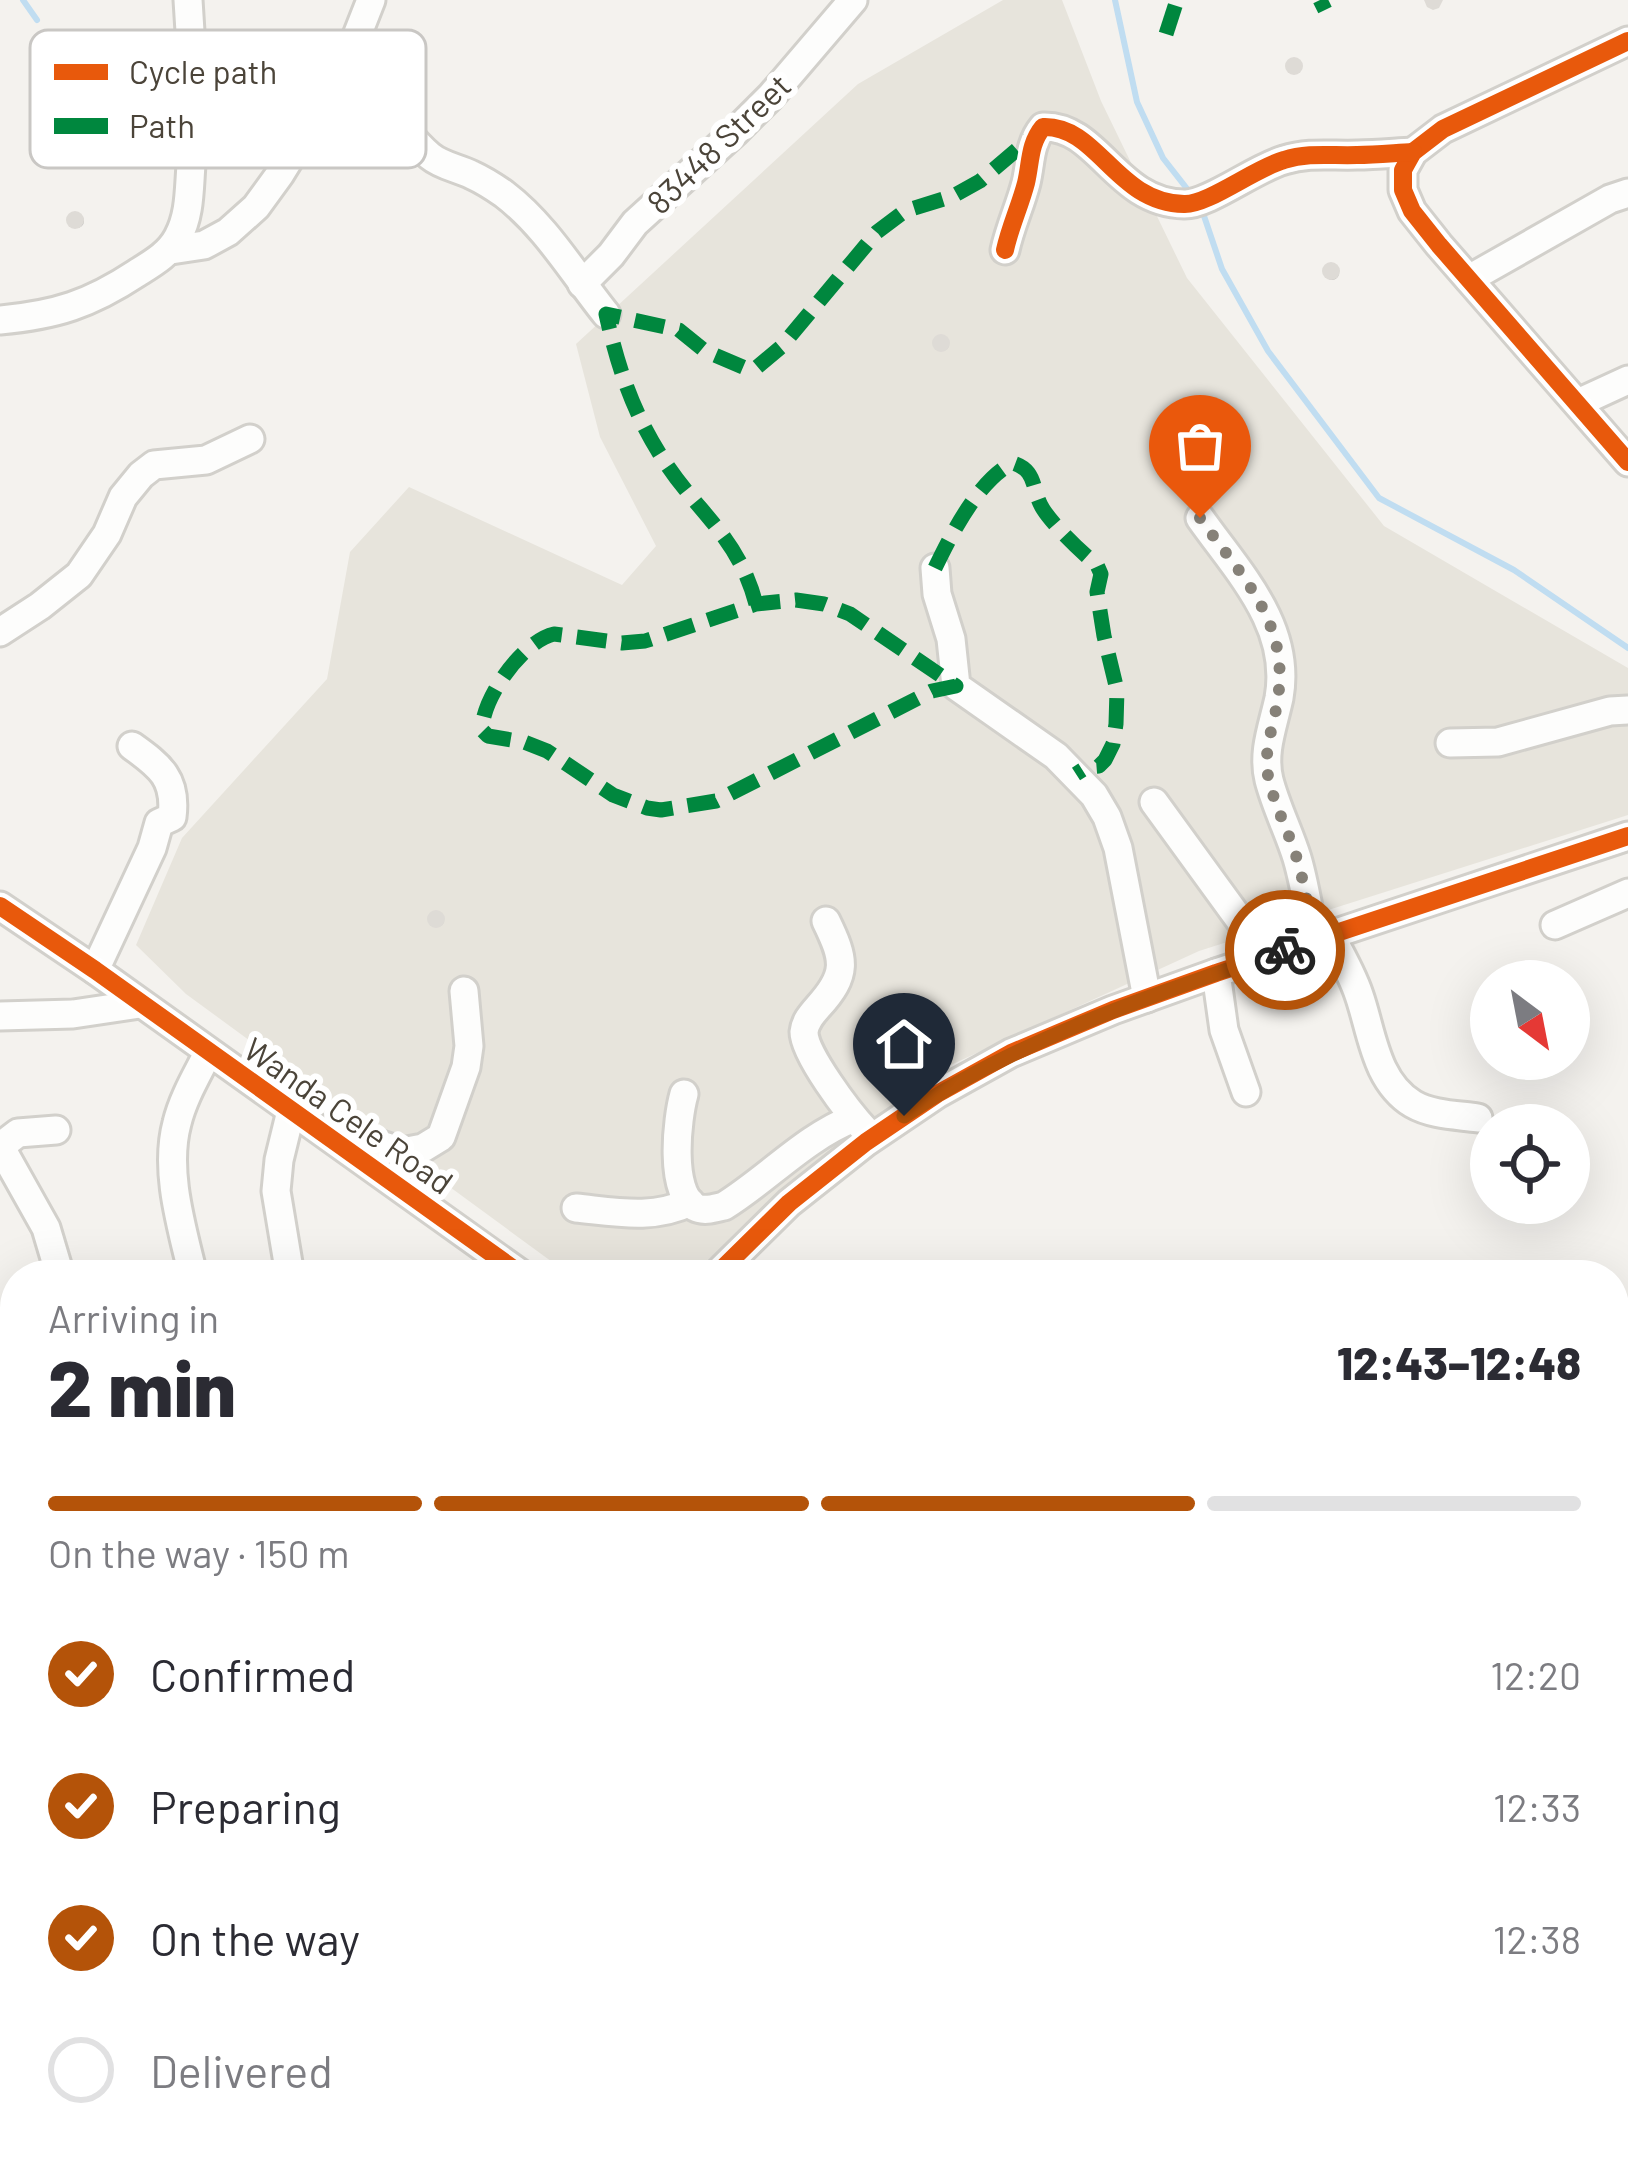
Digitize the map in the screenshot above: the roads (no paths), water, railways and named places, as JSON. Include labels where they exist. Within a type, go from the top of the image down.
[{"type":"street","points":[[188,0],[190,30]]},
{"type":"street","points":[[359,30],[371,0]]},
{"type":"street","name":"83448 Street","points":[[582,284],[635,223],[759,108],[853,0]]},
{"type":"street","points":[[1628,41],[1443,129],[1413,152],[1403,170],[1403,190],[1412,211],[1628,462]]},
{"type":"street","points":[[1005,250],[1033,140],[1043,127],[1072,131],[1130,185],[1180,204],[1201,201],[1290,158],[1413,152]]},
{"type":"street","points":[[426,152],[500,191],[538,224],[606,314]]},
{"type":"street","points":[[171,250],[185,223],[190,168]]},
{"type":"street","points":[[0,320],[82,305],[171,250],[204,245],[246,218],[284,168]]},
{"type":"street","points":[[1469,279],[1628,193]]},
{"type":"street","points":[[1578,403],[1628,380]]},
{"type":"street","points":[[0,632],[79,575],[107,534],[123,497],[154,466],[206,460],[250,439]]},
{"type":"street","points":[[1200,518],[1269,616],[1281,669],[1267,751],[1268,778],[1322,938],[1359,994],[1372,1048],[1400,1093],[1426,1110],[1470,1117]]},
{"type":"street","points":[[935,568],[956,686],[1056,756],[1094,794],[1107,817],[1118,848],[1148,998]]},
{"type":"street","points":[[1450,743],[1498,742],[1628,710]]},
{"type":"street","points":[[94,970],[152,848],[159,823],[172,817],[174,801],[163,767],[132,746]]},
{"type":"street","points":[[1154,802],[1267,956]]},
{"type":"street","points":[[684,1094],[678,1125],[682,1185],[690,1202],[710,1210],[724,1206],[813,1140],[863,1128],[1011,1054],[1148,998],[1628,836]]},
{"type":"street","points":[[1555,925],[1628,893]]},
{"type":"street","name":"Wanda Cele Road","points":[[0,906],[500,1260]]},
{"type":"street","points":[[826,921],[839,948],[840,975],[804,1034],[811,1052],[863,1128]]},
{"type":"street","points":[[1216,973],[1224,1030],[1246,1092]]},
{"type":"street","points":[[315,1129],[403,1152],[414,1152],[441,1137],[470,1046],[464,991]]},
{"type":"street","points":[[0,1016],[73,1014],[140,1004]]},
{"type":"street","points":[[190,1260],[173,1176],[173,1145],[177,1123],[208,1053]]},
{"type":"street","points":[[288,1260],[276,1191],[291,1111]]},
{"type":"street","points":[[731,1260],[863,1128]]},
{"type":"street","points":[[56,1130],[18,1133],[5,1143],[2,1153],[46,1228],[56,1260]]},
{"type":"street","points":[[576,1208],[645,1214],[690,1202]]},
{"type":"waterway","points":[[23,0],[37,20]]},
{"type":"waterway","points":[[1115,0],[1137,102],[1163,158],[1188,190]]},
{"type":"waterway","points":[[1203,213],[1222,269],[1268,351],[1379,498],[1514,570],[1628,648]]}]
